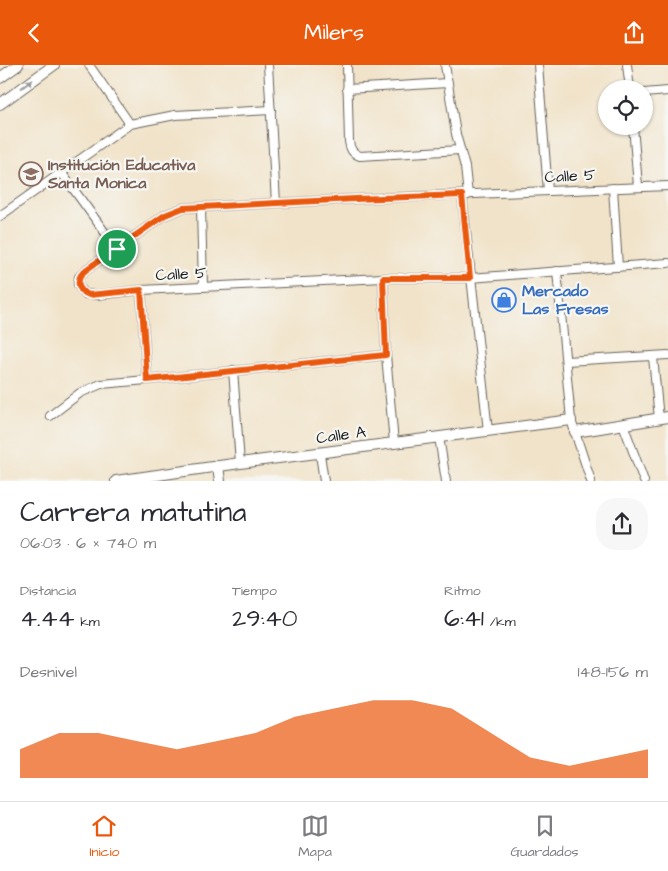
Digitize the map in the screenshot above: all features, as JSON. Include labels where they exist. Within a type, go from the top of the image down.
[{"type":"street","points":[[0,78],[18,65]]},
{"type":"street","points":[[0,104],[54,65]]},
{"type":"street","points":[[89,65],[130,124]]},
{"type":"street","points":[[268,65],[276,203]]},
{"type":"street","points":[[347,65],[349,141],[350,149],[357,155],[460,150]]},
{"type":"street","points":[[445,65],[456,134],[465,167],[470,278],[488,431]]},
{"type":"street","points":[[538,65],[548,191]]},
{"type":"street","points":[[628,65],[629,80]]},
{"type":"street","points":[[347,89],[448,83]]},
{"type":"street","points":[[653,92],[668,91]]},
{"type":"street","points":[[0,216],[130,124],[175,115],[272,110]]},
{"type":"street","points":[[634,135],[638,186]]},
{"type":"street","points":[[61,172],[117,249]]},
{"type":"street","name":"Calle 5","points":[[668,186],[183,208],[165,215],[82,273],[78,281],[80,289],[89,295],[141,290],[383,278],[470,278],[668,263]]},
{"type":"street","points":[[613,188],[618,267]]},
{"type":"street","points":[[201,207],[203,287]]},
{"type":"street","points":[[556,271],[571,420],[591,481]]},
{"type":"street","points":[[383,278],[386,355],[394,443]]},
{"type":"street","points":[[141,290],[147,380]]},
{"type":"street","points":[[50,416],[80,393],[94,386],[108,383],[386,355]]},
{"type":"street","points":[[566,361],[668,355]]},
{"type":"street","points":[[575,432],[664,418],[653,357]]},
{"type":"street","points":[[233,370],[240,463]]},
{"type":"street","name":"Calle A","points":[[116,481],[571,420]]},
{"type":"street","points":[[624,424],[644,481]]},
{"type":"street","points":[[439,437],[446,481]]},
{"type":"street","points":[[320,453],[324,481]]},
{"type":"street","points":[[218,466],[220,481]]},
{"type":"place","name":"Institución Educativa Santa Monica","points":[[31,174]]},
{"type":"place","name":"Mercado Las Fresas","points":[[504,300]]},
{"type":"route","points":[[462,195],[470,278],[383,278],[386,355],[147,380],[141,290],[89,295],[80,289],[78,284],[82,273],[117,249],[165,215],[183,208],[462,195]]}]
